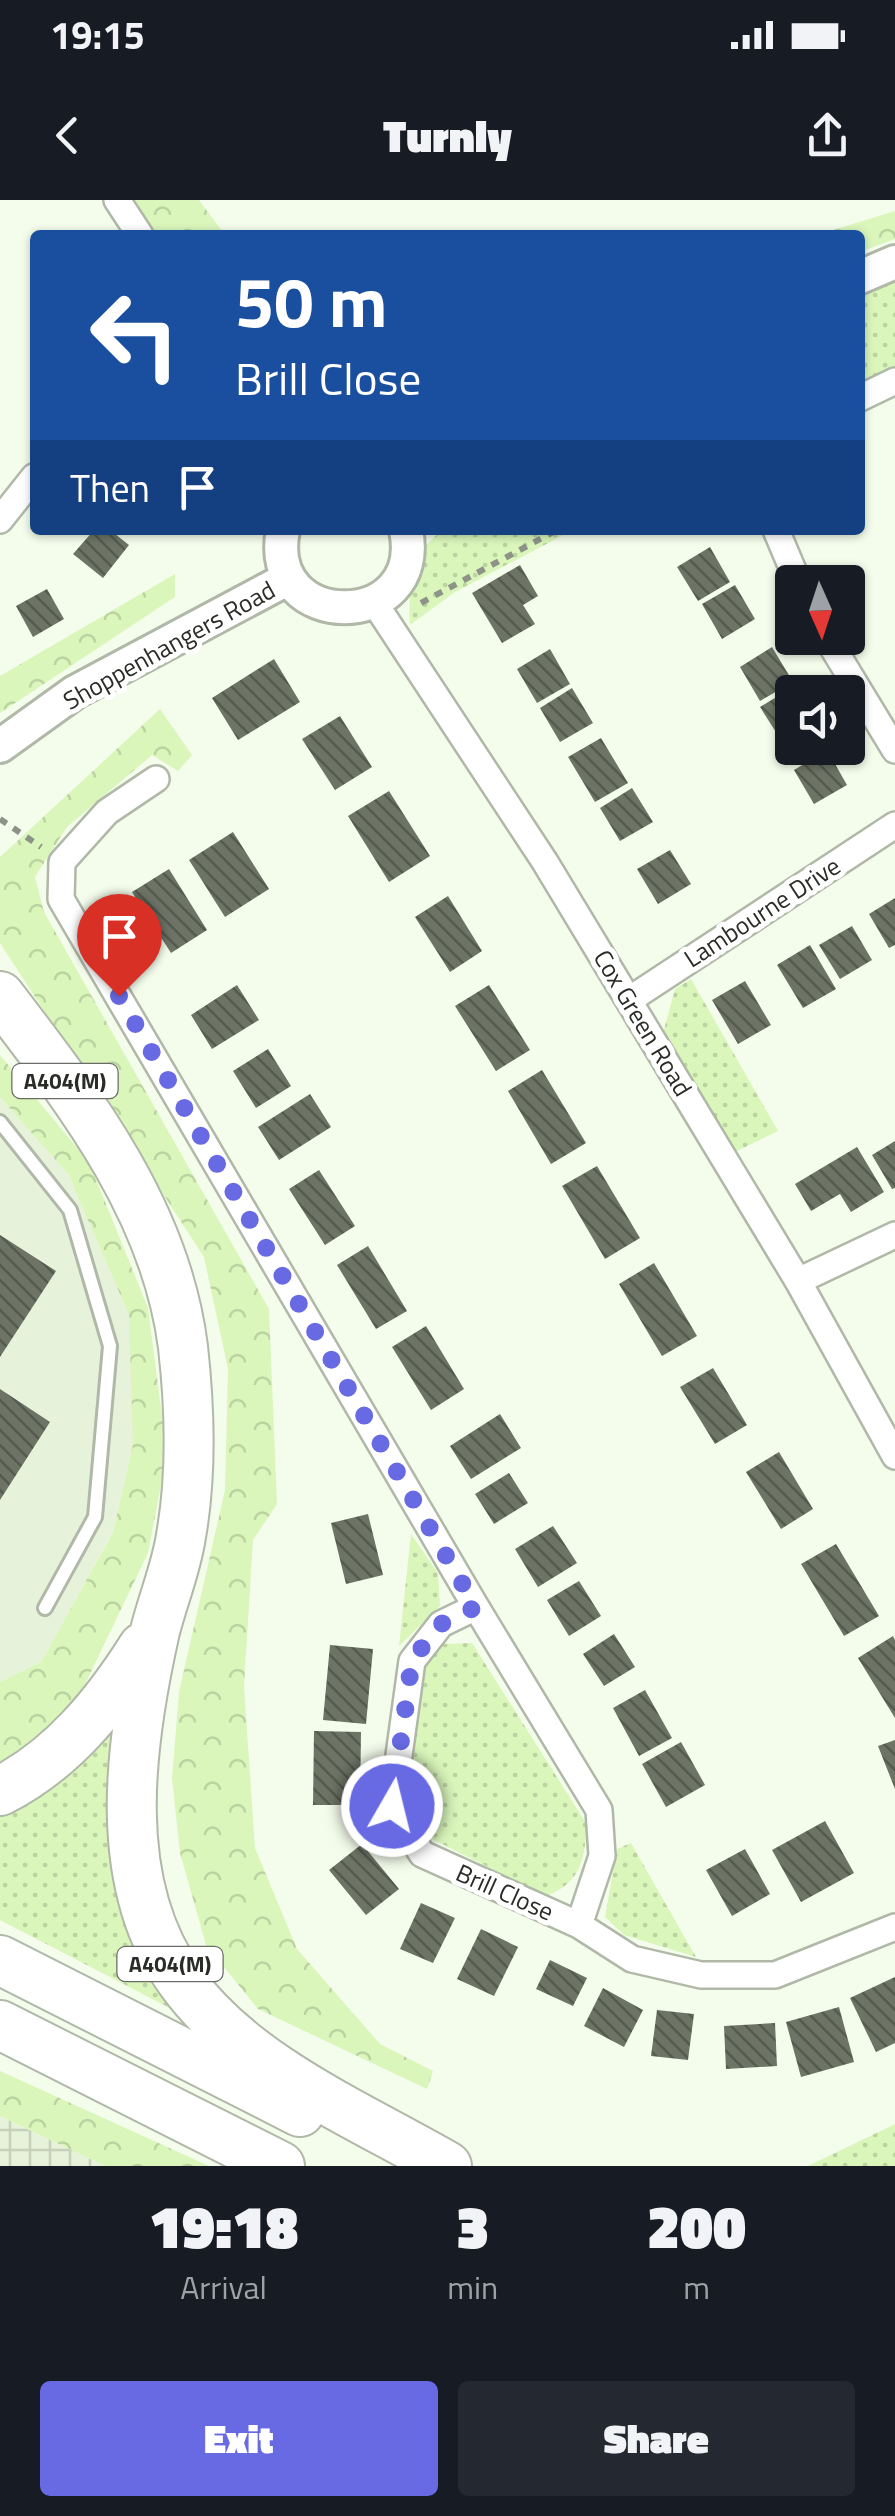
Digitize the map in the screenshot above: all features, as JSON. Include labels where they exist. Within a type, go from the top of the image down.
[{"type":"highway","name":"A404(M)","points":[[0,996],[67,1084],[122,1171],[161,1255],[182,1343],[189,1446],[182,1535],[156,1627],[140,1706],[133,1828],[143,1895],[166,1956],[199,2003],[232,2035],[280,2070],[447,2166]]},
{"type":"highway","name":"A404(M)","points":[[0,1791],[54,1757],[122,1681],[156,1627]]},
{"type":"highway","name":"A404(M)","points":[[0,1960],[415,2166]]},
{"type":"highway","points":[[0,2025],[280,2166]]},
{"type":"street","points":[[117,200],[137,230]]},
{"type":"street","points":[[865,275],[895,262]]},
{"type":"street","points":[[865,396],[895,381]]},
{"type":"street","points":[[0,520],[30,482]]},
{"type":"street","points":[[283,535],[282,561],[289,578],[318,604],[379,612],[402,574],[408,555],[406,535]]},
{"type":"street","points":[[778,535],[791,565]]},
{"type":"street","name":"Shoppenhangers Road","points":[[0,746],[75,692],[289,578]]},
{"type":"street","name":"Cox Green Road","points":[[379,612],[545,862],[630,1000],[798,1282],[895,1456]]},
{"type":"street","points":[[838,655],[895,750]]},
{"type":"street","points":[[62,862],[107,812],[156,779]]},
{"type":"street","name":"Lambourne Drive","points":[[630,1000],[895,825]]},
{"type":"street","name":"Brill Close","points":[[62,862],[61,899],[599,1810],[602,1856],[579,1925]]},
{"type":"street","points":[[798,1282],[895,1236]]},
{"type":"street","name":"Brill Close","points":[[476,1607],[441,1624],[412,1660],[392,1806],[422,1854],[579,1925],[632,1959],[701,1975],[775,1975],[895,1927]]},
{"type":"lane","points":[[0,1122],[70,1210],[110,1346],[96,1517],[46,1608]]},
{"type":"path","points":[[379,612],[547,535]]},
{"type":"path","points":[[0,819],[62,862]]},
{"type":"shaded area","points":[[0,1097],[68,1174],[129,1315],[134,1440],[113,1531],[41,1662],[0,1682]]},
{"type":"shaded area","points":[[0,2116],[105,2166],[0,2166]]},
{"type":"green space","points":[[135,200],[199,200],[221,230],[154,230]]},
{"type":"green space","points":[[895,211],[895,239],[865,250],[865,230],[833,230]]},
{"type":"green space","points":[[895,281],[895,370],[865,384],[865,294]]},
{"type":"green space","points":[[437,535],[563,535],[455,592],[410,625],[414,572]]},
{"type":"green space","points":[[175,574],[175,597],[0,713],[0,676]]},
{"type":"green space","points":[[160,709],[192,755],[178,771],[152,755],[67,827],[35,877],[44,912],[269,1309],[277,1504],[253,1540],[244,1686],[255,1848],[297,1949],[380,2044],[433,2071],[427,2089],[258,2009],[206,1945],[180,1853],[172,1778],[179,1692],[225,1490],[228,1369],[204,1257],[0,943],[0,857]]},
{"type":"green space","points":[[691,979],[778,1131],[733,1153],[662,1037],[675,989]]},
{"type":"green space","points":[[0,1055],[89,1162],[148,1308],[167,1454],[148,1553],[78,1699],[23,1754],[0,1762],[0,1682],[41,1662],[113,1532],[133,1444],[129,1315],[68,1174],[0,1097]]},
{"type":"green space","points":[[411,1534],[438,1573],[440,1606],[399,1646]]},
{"type":"green space","points":[[472,1643],[586,1823],[579,1868],[567,1884],[546,1896],[428,1837],[409,1813],[406,1785],[425,1660],[442,1644]]},
{"type":"green space","points":[[118,1694],[121,1771],[187,2017],[0,1920],[0,1804]]},
{"type":"green space","points":[[631,1843],[696,1957],[624,1935],[605,1917],[617,1849]]},
{"type":"green space","points":[[0,2071],[209,2166],[105,2166],[0,2116]]},
{"type":"green space","points":[[895,2124],[895,2166],[808,2166]]},
{"type":"building","points":[[90,535],[116,535],[129,545],[103,578],[73,554]]},
{"type":"building","points":[[710,547],[730,582],[698,601],[677,567]]},
{"type":"building","points":[[520,565],[538,596],[523,605],[535,624],[502,643],[472,593]]},
{"type":"building","points":[[735,585],[755,619],[722,639],[702,604]]},
{"type":"building","points":[[47,589],[64,619],[33,637],[16,606]]},
{"type":"building","points":[[772,647],[789,675],[775,675],[775,692],[760,701],[740,667]]},
{"type":"building","points":[[550,649],[570,684],[537,703],[517,669]]},
{"type":"building","points":[[274,659],[300,702],[238,740],[212,698]]},
{"type":"building","points":[[572,688],[593,723],[560,742],[540,708]]},
{"type":"building","points":[[775,698],[775,731],[760,707]]},
{"type":"building","points":[[340,716],[372,767],[335,790],[302,739]]},
{"type":"building","points":[[601,738],[628,783],[595,802],[568,757]]},
{"type":"building","points":[[802,765],[836,765],[847,785],[814,804],[794,770]]},
{"type":"building","points":[[632,788],[653,822],[620,841],[600,808]]},
{"type":"building","points":[[389,791],[430,856],[389,882],[348,816]]},
{"type":"building","points":[[233,832],[269,889],[225,917],[189,860]]},
{"type":"building","points":[[670,850],[691,884],[658,904],[637,869]]},
{"type":"building","points":[[169,869],[207,930],[171,953],[132,892]]},
{"type":"building","points":[[448,896],[482,951],[450,972],[415,917]]},
{"type":"building","points":[[895,898],[895,945],[889,948],[869,914]]},
{"type":"building","points":[[852,926],[872,960],[840,979],[819,945]]},
{"type":"building","points":[[810,945],[836,989],[803,1008],[777,965]]},
{"type":"building","points":[[745,981],[771,1025],[738,1044],[712,1000]]},
{"type":"building","points":[[237,985],[259,1020],[212,1049],[191,1015]]},
{"type":"building","points":[[489,985],[530,1050],[496,1071],[455,1006]]},
{"type":"building","points":[[268,1049],[291,1086],[256,1108],[233,1071]]},
{"type":"building","points":[[542,1070],[586,1143],[551,1164],[508,1091]]},
{"type":"building","points":[[310,1094],[331,1127],[279,1160],[258,1127]]},
{"type":"building","points":[[895,1141],[895,1188],[892,1189],[872,1155]]},
{"type":"building","points":[[857,1147],[884,1192],[851,1212],[840,1194],[811,1211],[795,1184]]},
{"type":"building","points":[[597,1166],[640,1238],[605,1259],[562,1186]]},
{"type":"building","points":[[319,1170],[355,1226],[325,1245],[289,1189]]},
{"type":"building","points":[[0,1235],[56,1271],[0,1357]]},
{"type":"building","points":[[368,1246],[407,1311],[376,1329],[337,1265]]},
{"type":"building","points":[[654,1263],[697,1336],[662,1356],[619,1284]]},
{"type":"building","points":[[426,1326],[464,1389],[431,1410],[392,1347]]},
{"type":"building","points":[[713,1368],[747,1425],[715,1444],[680,1387]]},
{"type":"building","points":[[0,1389],[50,1422],[0,1500]]},
{"type":"building","points":[[500,1414],[521,1448],[471,1479],[450,1446]]},
{"type":"building","points":[[779,1452],[813,1509],[781,1529],[746,1472]]},
{"type":"building","points":[[509,1473],[528,1503],[494,1524],[475,1494]]},
{"type":"building","points":[[368,1514],[383,1575],[346,1584],[331,1523]]},
{"type":"building","points":[[553,1526],[577,1563],[538,1587],[515,1549]]},
{"type":"building","points":[[836,1544],[879,1616],[844,1636],[801,1564]]},
{"type":"building","points":[[579,1581],[601,1616],[569,1636],[547,1600]]},
{"type":"building","points":[[614,1634],[635,1667],[604,1686],[583,1654]]},
{"type":"building","points":[[893,1636],[895,1640],[895,1718],[858,1658]]},
{"type":"building","points":[[330,1645],[373,1649],[366,1724],[323,1720]]},
{"type":"building","points":[[645,1690],[672,1738],[639,1756],[613,1708]]},
{"type":"building","points":[[314,1731],[361,1732],[360,1805],[313,1805]]},
{"type":"building","points":[[895,1740],[895,1789],[878,1746]]},
{"type":"building","points":[[681,1742],[705,1785],[666,1807],[642,1764]]},
{"type":"building","points":[[825,1821],[854,1873],[801,1902],[772,1850]]},
{"type":"building","points":[[362,1844],[399,1889],[366,1915],[329,1870]]},
{"type":"building","points":[[745,1849],[770,1894],[732,1916],[706,1870]]},
{"type":"building","points":[[421,1903],[455,1918],[433,1963],[400,1949]]},
{"type":"building","points":[[481,1929],[518,1947],[494,1996],[457,1979]]},
{"type":"building","points":[[550,1960],[587,1978],[573,2006],[536,1989]]},
{"type":"building","points":[[895,1977],[895,2043],[876,2052],[850,1998]]},
{"type":"building","points":[[603,1988],[643,2010],[624,2047],[584,2026]]},
{"type":"building","points":[[839,2007],[854,2062],[801,2077],[786,2022]]},
{"type":"building","points":[[657,2010],[694,2014],[688,2060],[651,2056]]},
{"type":"building","points":[[775,2023],[777,2066],[726,2069],[724,2026]]},
{"type":"route","points":[[119,996],[476,1607],[441,1624],[412,1660],[392,1806]]}]
